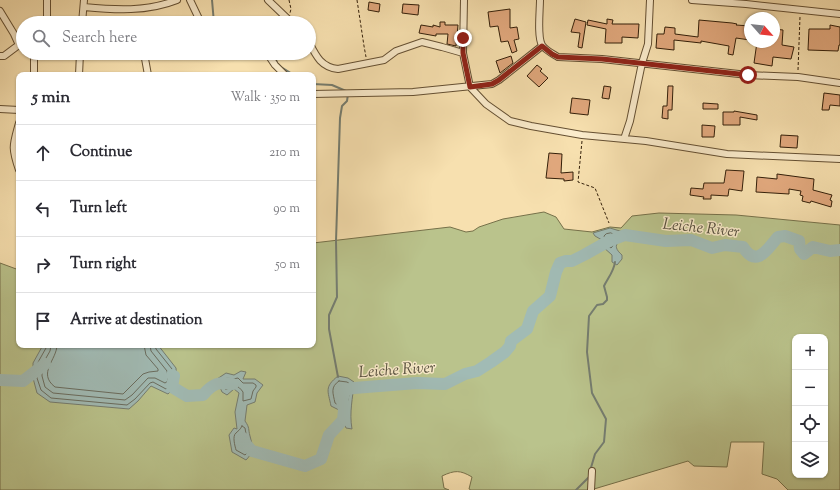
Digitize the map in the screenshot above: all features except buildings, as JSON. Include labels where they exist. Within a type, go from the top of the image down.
[{"type":"street","points":[[47,0],[47,16]]},
{"type":"street","points":[[83,16],[84,3],[142,9],[177,0]]},
{"type":"street","points":[[190,0],[198,16]]},
{"type":"street","points":[[268,0],[284,16]]},
{"type":"street","points":[[464,0],[463,53],[470,87],[486,104],[510,121],[582,134],[672,145],[727,154],[840,159]]},
{"type":"street","points":[[540,0],[540,33],[542,46],[558,57],[602,59],[748,75],[798,77],[840,83]]},
{"type":"street","points":[[624,139],[630,121],[642,63],[648,44],[650,0]]},
{"type":"street","points":[[692,0],[840,14]]},
{"type":"street","points":[[0,11],[16,37]]},
{"type":"street","points":[[316,55],[330,68],[338,69],[384,60],[396,51],[422,42],[463,53]]},
{"type":"street","points":[[316,94],[413,92],[492,84],[542,46]]},
{"type":"street","points":[[0,56],[4,56],[16,48]]},
{"type":"street","points":[[34,60],[34,72]]},
{"type":"street","points":[[79,72],[80,60]]},
{"type":"street","points":[[145,60],[147,72]]},
{"type":"street","points":[[272,60],[282,72]]},
{"type":"street","points":[[0,109],[16,110]]},
{"type":"street","points":[[16,134],[13,144],[13,151],[16,160]]},
{"type":"street","points":[[591,490],[592,471]]},
{"type":"path","points":[[289,0],[290,16]]},
{"type":"path","points":[[357,0],[368,62]]},
{"type":"path","points":[[798,77],[801,10]]},
{"type":"path","points":[[582,134],[578,182],[595,188],[609,223]]},
{"type":"green space","points":[[544,212],[556,217],[564,229],[592,232],[610,227],[621,228],[632,216],[659,213],[736,215],[840,225],[840,490],[788,490],[777,479],[762,474],[764,442],[731,442],[727,467],[694,466],[688,461],[594,490],[471,490],[469,489],[472,477],[464,473],[457,472],[442,476],[444,488],[449,490],[0,490],[0,263],[16,269],[16,348],[316,348],[316,243],[450,227],[466,232],[473,231],[479,227],[503,219]]},
{"type":"water","points":[[610,228],[633,235],[632,238],[618,243],[617,248],[622,255],[622,259],[617,265],[612,262],[612,255],[602,246],[602,240],[593,233]]},
{"type":"water","points":[[41,348],[160,348],[176,368],[177,385],[168,394],[151,386],[129,409],[50,402],[37,393],[33,378],[33,363]]},
{"type":"water","points":[[241,371],[246,372],[243,379],[255,379],[263,385],[257,393],[255,402],[247,405],[245,421],[252,443],[252,449],[246,460],[232,452],[229,435],[234,428],[237,429],[235,412],[239,393],[234,389],[227,395],[222,392],[219,385],[211,383],[226,373],[234,375]]},
{"type":"water","points":[[338,376],[348,378],[354,382],[351,411],[352,429],[346,428],[339,410],[331,406],[328,390],[331,383]]},
{"type":"waterway","points":[[212,0],[213,16]]},
{"type":"waterway","points":[[276,60],[281,67],[289,72]]},
{"type":"waterway","points":[[316,84],[332,85],[346,91]]},
{"type":"waterway","points":[[338,377],[329,329],[329,315],[337,297],[336,241],[340,118],[342,106],[347,101],[348,94]]},
{"type":"waterway","points":[[243,438],[243,441],[252,451],[305,466],[321,459],[329,435],[343,420],[344,410],[342,401],[345,390],[417,383],[445,384],[465,374],[477,371],[505,352],[510,346],[511,341],[527,329],[533,311],[550,296],[556,272],[560,263],[572,261],[609,241],[625,235],[666,241],[691,240],[712,248],[725,245],[743,247],[753,256],[762,254],[778,237],[785,236],[799,241],[800,249],[804,254],[813,247],[830,251],[840,250]]},
{"type":"waterway","points":[[590,471],[595,454],[604,442],[606,419],[592,393],[587,352],[589,316],[597,305],[603,304],[607,300],[604,286],[615,262]]},
{"type":"waterway","name":"Leiche River","points":[[0,380],[23,381],[45,364]]},
{"type":"waterway","name":"Leiche River","points":[[172,375],[174,376],[172,387],[187,396],[203,395],[216,384],[233,384]]},
{"type":"waterway","points":[[576,490],[590,475]]},
{"type":"route","points":[[463,38],[465,69],[470,87],[492,84],[542,46],[552,54],[565,58],[602,59],[748,75]]}]
